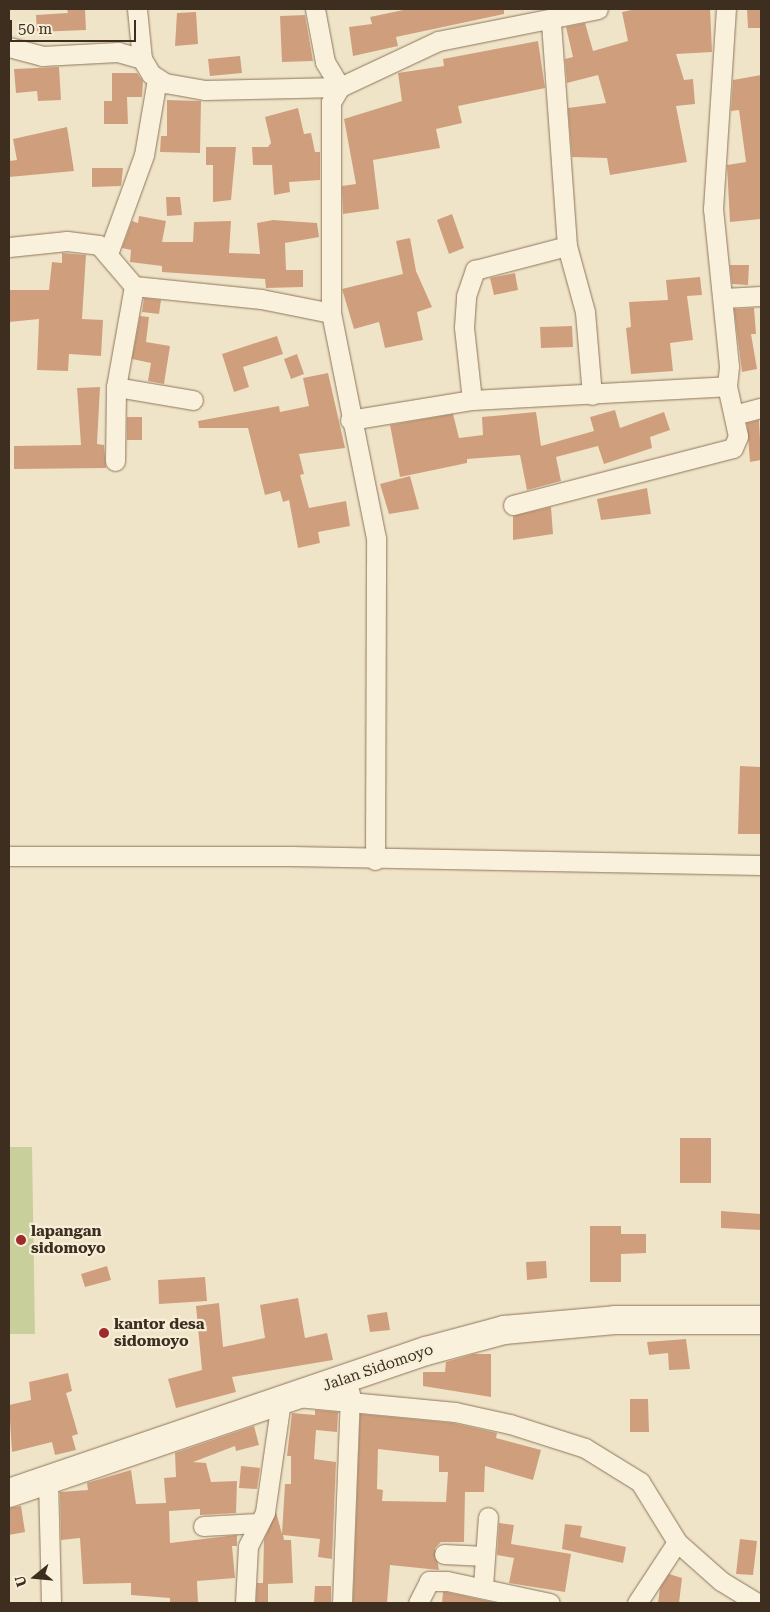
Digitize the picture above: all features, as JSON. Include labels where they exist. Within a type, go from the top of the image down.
[{"type":"main road","name":"Jalan Sidomoyo","points":[[9,1493],[473,1337],[538,1324],[761,1320]]},
{"type":"street","points":[[137,9],[142,58],[157,79],[205,90],[340,86],[438,42],[510,25],[551,22],[598,9]]},
{"type":"street","points":[[315,9],[325,62],[340,86]]},
{"type":"street","points":[[513,505],[733,448],[738,436],[727,386],[724,298],[713,209],[726,9]]},
{"type":"street","points":[[551,22],[567,246],[585,312],[592,395]]},
{"type":"street","points":[[9,47],[42,56],[118,52],[142,58]]},
{"type":"street","points":[[109,251],[144,155],[157,79]]},
{"type":"street","points":[[340,86],[331,102],[328,121],[331,313],[350,420],[376,538],[374,860]]},
{"type":"street","points":[[9,247],[68,241],[99,245],[109,251],[134,286],[116,387],[115,461]]},
{"type":"street","points":[[472,400],[464,327],[466,296],[475,270],[567,246]]},
{"type":"street","points":[[134,286],[260,299],[331,313]]},
{"type":"street","points":[[724,298],[761,296]]},
{"type":"street","points":[[350,420],[472,400],[592,395],[727,386]]},
{"type":"street","points":[[116,387],[193,400]]},
{"type":"street","points":[[734,415],[761,408]]},
{"type":"street","points":[[9,856],[291,856],[374,860],[761,866]]},
{"type":"street","points":[[342,1603],[352,1377]]},
{"type":"street","points":[[245,1603],[248,1546],[266,1502],[288,1398],[455,1412],[510,1424],[585,1448],[640,1482],[677,1542],[714,1576],[757,1603]]},
{"type":"street","points":[[48,1480],[51,1603]]},
{"type":"street","points":[[483,1586],[488,1517]]},
{"type":"street","points":[[203,1526],[258,1523]]},
{"type":"street","points":[[637,1603],[677,1542]]},
{"type":"street","points":[[444,1554],[485,1556]]},
{"type":"street","points":[[418,1603],[429,1581],[483,1586],[550,1603]]},
{"type":"green space","name":"lapangan sidomoyo","points":[[9,1147],[32,1147],[35,1334],[9,1334]]},
{"type":"building","points":[[67,9],[85,9],[86,30],[37,32],[36,15],[68,13]]},
{"type":"building","points":[[408,9],[504,9],[504,14],[396,37],[398,46],[353,56],[349,27],[372,24],[370,17]]},
{"type":"building","points":[[636,9],[710,9],[712,52],[676,54],[684,80],[693,79],[695,104],[676,106],[687,162],[610,175],[607,158],[572,157],[568,108],[606,103],[598,75],[567,83],[565,59],[573,57],[566,27],[585,23],[593,51],[628,41],[622,12]]},
{"type":"building","points":[[747,9],[761,9],[761,28],[748,28]]},
{"type":"building","points":[[196,12],[198,44],[175,46],[177,13]]},
{"type":"building","points":[[305,15],[313,61],[282,62],[280,16]]},
{"type":"building","points":[[538,41],[545,88],[458,106],[462,123],[436,129],[440,148],[373,160],[379,209],[343,214],[342,186],[356,184],[344,119],[402,101],[398,73],[444,66],[443,59]]},
{"type":"building","points":[[240,56],[242,73],[210,76],[208,59]]},
{"type":"building","points":[[59,67],[61,100],[38,101],[37,91],[16,93],[14,69]]},
{"type":"building","points":[[112,73],[137,73],[143,81],[142,97],[127,97],[128,124],[104,124],[104,101],[112,101]]},
{"type":"building","points":[[761,75],[761,219],[730,222],[727,165],[746,162],[739,110],[731,111],[733,80]]},
{"type":"building","points":[[167,100],[201,101],[200,153],[160,152],[161,136],[167,136]]},
{"type":"building","points":[[298,108],[304,134],[311,133],[315,152],[320,152],[320,180],[289,182],[290,192],[274,195],[272,165],[253,165],[252,147],[268,147],[271,143],[265,117]]},
{"type":"building","points":[[67,127],[74,171],[9,177],[9,161],[17,160],[13,139]]},
{"type":"building","points":[[206,147],[236,147],[231,200],[213,202],[213,165],[206,165]]},
{"type":"building","points":[[92,168],[123,168],[121,186],[92,187]]},
{"type":"building","points":[[166,197],[180,197],[182,215],[167,216]]},
{"type":"building","points":[[452,214],[464,248],[449,254],[437,220]]},
{"type":"building","points":[[139,216],[166,221],[162,242],[193,242],[194,222],[231,221],[229,253],[260,254],[257,223],[273,220],[317,223],[319,237],[285,243],[286,270],[303,270],[303,287],[266,288],[265,279],[162,272],[162,266],[130,262],[131,250],[122,248],[132,221],[138,223]]},
{"type":"building","points":[[410,238],[416,271],[432,307],[417,312],[423,340],[385,348],[379,322],[354,329],[342,289],[403,274],[396,241]]},
{"type":"building","points":[[62,253],[86,255],[82,319],[103,320],[101,356],[69,354],[68,371],[37,370],[39,319],[9,322],[9,290],[49,290],[52,262],[62,263]]},
{"type":"building","points":[[730,265],[749,265],[748,285],[732,284]]},
{"type":"building","points":[[515,273],[518,290],[494,295],[490,278]]},
{"type":"building","points":[[700,277],[702,295],[687,296],[693,340],[670,343],[673,371],[631,374],[626,328],[631,327],[629,302],[668,300],[666,280]]},
{"type":"building","points":[[144,298],[161,300],[159,314],[142,312]]},
{"type":"building","points":[[754,308],[756,334],[751,334],[757,369],[742,372],[734,309]]},
{"type":"building","points":[[140,316],[149,317],[146,342],[170,346],[164,384],[148,381],[151,363],[132,359]]},
{"type":"building","points":[[572,326],[573,347],[541,348],[540,327]]},
{"type":"building","points":[[277,336],[283,354],[243,367],[249,387],[234,392],[222,354]]},
{"type":"building","points":[[297,354],[304,374],[291,379],[284,359]]},
{"type":"building","points":[[328,373],[345,448],[299,454],[304,474],[300,475],[309,508],[346,501],[350,526],[318,532],[320,543],[298,548],[289,500],[283,502],[280,491],[265,495],[248,428],[199,428],[198,421],[279,406],[280,412],[309,406],[303,378]]},
{"type":"building","points":[[100,387],[97,444],[104,445],[106,468],[14,469],[14,446],[81,445],[77,388]]},
{"type":"building","points":[[615,410],[620,428],[664,412],[670,430],[650,437],[652,448],[604,464],[598,446],[556,457],[561,481],[527,490],[520,455],[467,459],[467,463],[400,477],[390,425],[453,414],[459,438],[483,435],[482,417],[536,412],[541,446],[594,431],[590,417]]},
{"type":"building","points":[[127,417],[142,417],[142,440],[127,440]]},
{"type":"building","points":[[759,420],[761,460],[750,462],[747,423]]},
{"type":"building","points":[[410,476],[419,509],[389,514],[380,484]]},
{"type":"building","points":[[647,488],[651,514],[601,520],[597,499]]},
{"type":"building","points":[[551,507],[553,534],[513,540],[513,516]]},
{"type":"building","points":[[740,766],[761,767],[761,834],[738,834]]},
{"type":"building","points":[[680,1138],[711,1138],[711,1183],[680,1183]]},
{"type":"building","points":[[721,1211],[761,1214],[761,1230],[721,1228]]},
{"type":"building","points":[[590,1226],[621,1226],[621,1234],[646,1234],[646,1253],[621,1254],[621,1282],[590,1282]]},
{"type":"building","points":[[546,1261],[547,1278],[527,1280],[526,1262]]},
{"type":"building","points":[[107,1266],[111,1280],[85,1287],[81,1274]]},
{"type":"building","points":[[205,1277],[207,1301],[159,1304],[158,1280]]},
{"type":"building","points":[[298,1298],[305,1338],[327,1333],[333,1360],[232,1377],[236,1392],[176,1408],[168,1379],[202,1370],[196,1306],[219,1303],[223,1347],[265,1338],[260,1305]]},
{"type":"building","points":[[387,1312],[390,1330],[370,1332],[367,1315]]},
{"type":"building","points":[[686,1339],[690,1369],[669,1370],[668,1353],[649,1355],[647,1342]]},
{"type":"building","points":[[474,1354],[491,1354],[491,1397],[423,1386],[423,1372],[445,1372],[446,1362]]},
{"type":"building","points":[[68,1373],[72,1391],[66,1393],[78,1434],[72,1436],[76,1450],[55,1455],[52,1442],[12,1452],[9,1405],[31,1400],[29,1382]]},
{"type":"building","points":[[630,1399],[648,1399],[649,1432],[630,1432]]},
{"type":"building","points":[[315,1410],[338,1412],[337,1432],[316,1430],[314,1459],[336,1462],[332,1559],[318,1557],[320,1539],[283,1535],[284,1540],[291,1540],[293,1583],[268,1584],[268,1603],[256,1603],[257,1583],[263,1583],[264,1540],[276,1512],[282,1534],[285,1484],[291,1484],[291,1456],[287,1456],[292,1413],[315,1415]]},
{"type":"building","points":[[360,1414],[453,1423],[497,1433],[496,1438],[541,1450],[533,1480],[485,1466],[484,1492],[465,1492],[464,1542],[441,1542],[435,1548],[439,1570],[390,1565],[387,1603],[353,1603]],"holes":[[[378,1449],[439,1456],[439,1472],[448,1472],[446,1502],[382,1501],[383,1490],[377,1489]]]},
{"type":"building","points":[[254,1426],[259,1445],[236,1451],[235,1446],[193,1462],[206,1463],[211,1482],[237,1481],[236,1513],[200,1515],[200,1509],[169,1511],[170,1543],[237,1535],[237,1546],[232,1546],[235,1578],[197,1581],[198,1603],[170,1603],[170,1598],[131,1595],[131,1583],[83,1584],[80,1538],[61,1540],[60,1492],[88,1490],[87,1483],[131,1470],[136,1504],[166,1503],[164,1478],[176,1477],[175,1453]]},
{"type":"building","points":[[241,1466],[260,1468],[257,1489],[239,1488]]},
{"type":"building","points":[[21,1506],[25,1532],[9,1535],[9,1508]]},
{"type":"building","points":[[499,1523],[514,1525],[511,1544],[571,1554],[565,1592],[509,1583],[514,1558],[497,1555]]},
{"type":"building","points":[[565,1524],[582,1526],[580,1537],[626,1547],[623,1563],[562,1549]]},
{"type":"building","points":[[740,1539],[757,1541],[753,1575],[736,1574]]},
{"type":"building","points":[[669,1574],[682,1578],[679,1603],[658,1603],[660,1588]]},
{"type":"building","points":[[315,1586],[331,1586],[331,1603],[314,1603]]},
{"type":"building","points":[[443,1592],[446,1592],[497,1603],[442,1603]]},
{"type":"place","name":"lapangan sidomoyo","points":[[21,1240]]},
{"type":"place","name":"kantor desa sidomoyo","points":[[104,1333]]}]
